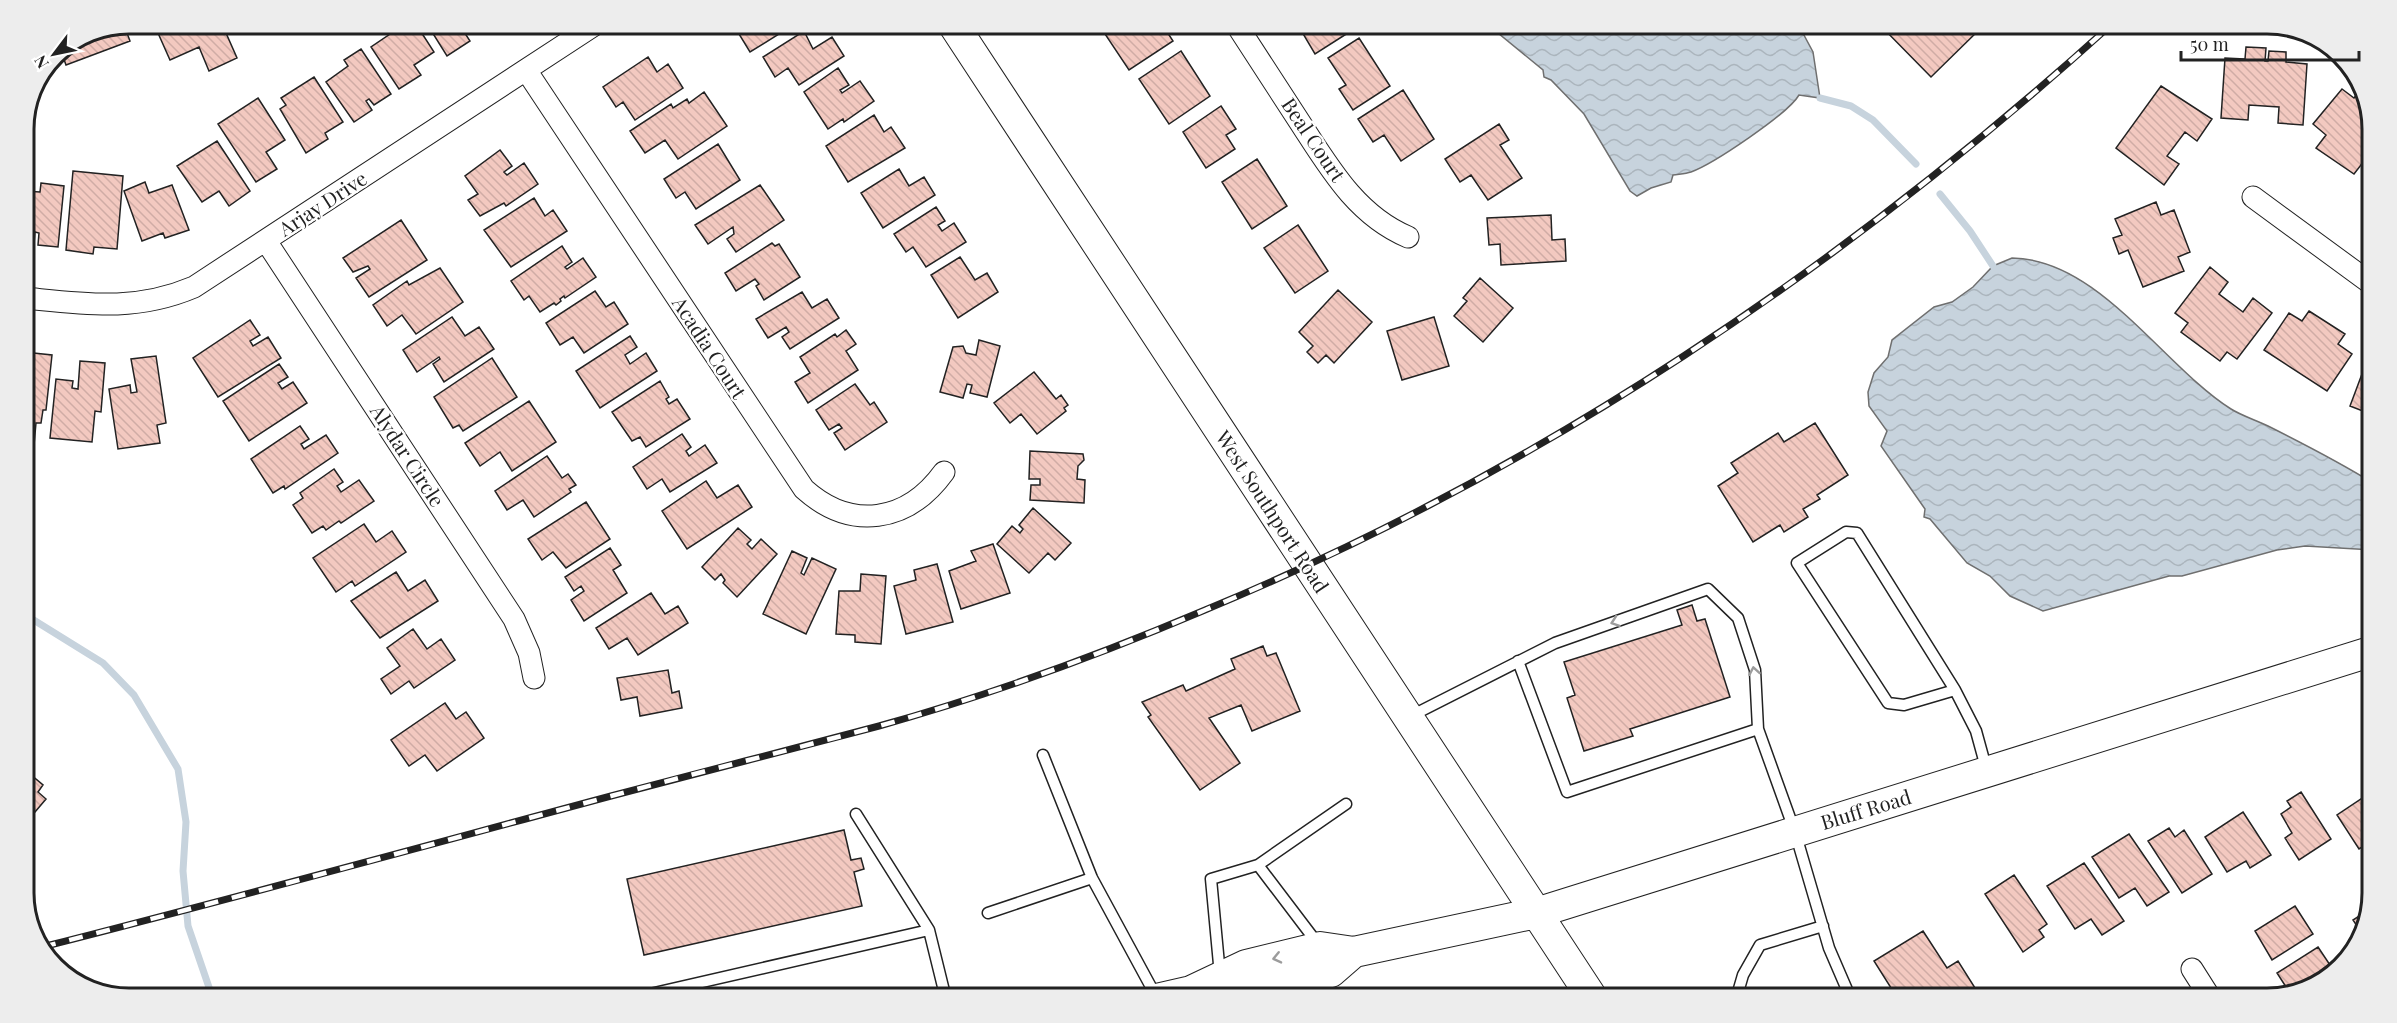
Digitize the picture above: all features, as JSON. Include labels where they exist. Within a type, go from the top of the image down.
[{"type":"main road","name":"West Southport Road","points":[[960,34],[1586,988]]},
{"type":"main road","name":"Bluff Road","points":[[1198,988],[1246,965],[1320,947],[1354,952],[1536,913],[2362,654]]},
{"type":"main road","name":"Bluff Road","points":[[1286,988],[1331,972],[1354,952]]},
{"type":"street","name":"Arjay Drive","points":[[35,299],[110,306],[164,299],[203,282],[581,34]]},
{"type":"street","name":"Beal Court","points":[[1242,34],[1336,178],[1377,220],[1408,237]]},
{"type":"street","name":"Acadia Court","points":[[526,70],[804,489],[832,508],[853,515],[877,516],[897,512],[916,502],[944,472]]},
{"type":"street","points":[[2253,197],[2362,277]]},
{"type":"street","name":"Alydar Circle","points":[[266,241],[514,619],[529,653],[534,678]]},
{"type":"street","points":[[2192,969],[2204,988]]},
{"type":"lane","points":[[1955,690],[1905,705],[1888,703],[1797,563],[1846,532],[1857,533],[1955,690],[1976,731],[1987,772]]},
{"type":"lane","points":[[1408,718],[1555,643],[1708,589],[1738,618],[1755,670],[1758,729],[1795,832],[1823,926],[1847,988]]},
{"type":"lane","points":[[1518,661],[1566,792],[1758,729]]},
{"type":"lane","points":[[1043,755],[1092,878],[1151,988]]},
{"type":"lane","points":[[1220,978],[1211,879],[1258,865],[1346,804]]},
{"type":"lane","points":[[856,814],[929,930],[943,988]]},
{"type":"lane","points":[[1258,865],[1320,947]]},
{"type":"lane","points":[[988,913],[1092,878]]},
{"type":"lane","points":[[1739,988],[1743,975],[1760,945],[1823,926]]},
{"type":"lane","points":[[676,988],[929,930]]},
{"type":"water","points":[[1499,34],[1803,34],[1813,52],[1820,98],[1799,95],[1781,114],[1732,149],[1691,172],[1673,175],[1671,182],[1651,188],[1637,196],[1630,191],[1584,114],[1551,80],[1544,77],[1543,70]]},
{"type":"water","points":[[2012,258],[2044,263],[2073,276],[2102,295],[2206,390],[2231,409],[2308,446],[2362,477],[2362,549],[2305,546],[2277,550],[2182,576],[2169,576],[2043,611],[2010,596],[1990,576],[1967,563],[1930,519],[1924,517],[1925,509],[1881,446],[1887,431],[1869,406],[1868,392],[1874,373],[1888,357],[1892,340],[1934,307],[1952,302],[1973,287],[1993,266]]},
{"type":"building","points":[[127,34],[130,41],[84,58],[84,46],[99,40]]},
{"type":"building","points":[[158,34],[226,34],[237,58],[209,71],[199,47],[170,60]]},
{"type":"building","points":[[390,34],[422,34],[434,52],[414,65],[421,75],[399,89],[371,47]]},
{"type":"building","points":[[433,34],[465,34],[470,41],[447,56]]},
{"type":"building","points":[[739,34],[779,34],[750,52]]},
{"type":"building","points":[[799,34],[806,34],[813,49],[832,37],[844,56],[799,85],[788,68],[775,77],[763,57]]},
{"type":"building","points":[[1105,34],[1168,34],[1173,41],[1129,70]]},
{"type":"building","points":[[1303,34],[1346,34],[1315,54]]},
{"type":"building","points":[[1889,34],[1975,34],[1931,77]]},
{"type":"building","points":[[1359,38],[1390,86],[1353,110],[1339,89],[1346,85],[1328,58]]},
{"type":"building","points":[[2246,47],[2266,48],[2265,61],[2268,61],[2269,51],[2286,52],[2286,62],[2307,64],[2303,125],[2278,123],[2279,107],[2249,105],[2248,120],[2221,118],[2225,58],[2245,59]]},
{"type":"building","points":[[361,49],[391,94],[374,105],[369,99],[366,101],[372,110],[354,122],[326,82],[348,66],[344,60]]},
{"type":"building","points":[[1181,51],[1210,96],[1169,124],[1139,79]]},
{"type":"building","points":[[648,57],[657,72],[668,64],[683,88],[635,120],[623,102],[616,107],[603,87]]},
{"type":"building","points":[[838,68],[849,85],[840,90],[842,93],[860,81],[874,101],[844,122],[843,119],[828,129],[804,92]]},
{"type":"building","points":[[314,77],[343,122],[325,133],[328,139],[306,153],[280,109],[286,105],[281,98]]},
{"type":"building","points":[[2161,86],[2212,119],[2197,141],[2185,132],[2167,156],[2179,164],[2164,185],[2116,148]]},
{"type":"building","points":[[2342,89],[2354,98],[2356,96],[2361,111],[2362,164],[2354,174],[2316,148],[2326,135],[2313,124]]},
{"type":"building","points":[[1403,90],[1434,139],[1401,161],[1384,135],[1373,142],[1358,119]]},
{"type":"building","points":[[704,92],[727,126],[678,159],[665,140],[645,153],[630,131],[671,104],[673,108],[687,99],[689,103]]},
{"type":"building","points":[[258,98],[285,140],[266,152],[277,169],[256,182],[218,124]]},
{"type":"building","points":[[1221,106],[1236,129],[1226,135],[1235,149],[1206,168],[1183,132]]},
{"type":"building","points":[[874,115],[884,132],[891,127],[905,148],[848,182],[826,146]]},
{"type":"building","points":[[1499,124],[1509,140],[1500,145],[1522,178],[1488,200],[1471,175],[1460,182],[1445,159]]},
{"type":"building","points":[[217,141],[250,191],[229,206],[219,191],[202,202],[177,166]]},
{"type":"building","points":[[718,144],[740,180],[696,209],[685,192],[676,198],[664,179]]},
{"type":"building","points":[[500,150],[512,166],[504,172],[507,175],[524,163],[538,184],[506,206],[504,203],[480,216],[468,200],[478,194],[465,176]]},
{"type":"building","points":[[1257,159],[1287,206],[1252,229],[1222,182]]},
{"type":"building","points":[[899,169],[909,186],[924,177],[935,195],[883,228],[861,193]]},
{"type":"building","points":[[73,171],[123,176],[117,249],[94,247],[93,254],[66,250]]},
{"type":"building","points":[[145,182],[149,193],[172,185],[189,230],[165,238],[163,233],[142,241],[124,191]]},
{"type":"building","points":[[41,183],[64,186],[58,247],[38,245],[39,233],[35,232],[35,192],[40,192]]},
{"type":"building","points":[[760,185],[784,220],[736,252],[727,239],[734,234],[733,227],[708,244],[695,225]]},
{"type":"building","points":[[534,198],[545,216],[553,210],[567,231],[511,267],[484,230]]},
{"type":"building","points":[[2156,202],[2161,215],[2174,210],[2190,252],[2178,257],[2184,271],[2143,287],[2128,250],[2119,254],[2113,238],[2122,235],[2115,219]]},
{"type":"building","points":[[936,207],[945,221],[938,225],[942,231],[954,223],[966,242],[926,267],[913,247],[906,252],[894,234]]},
{"type":"building","points":[[1551,215],[1552,240],[1565,239],[1566,261],[1501,265],[1500,244],[1489,245],[1487,218]]},
{"type":"building","points":[[401,220],[427,260],[369,297],[356,278],[370,269],[368,266],[353,272],[343,258]]},
{"type":"building","points":[[1298,225],[1328,271],[1295,293],[1264,248]]},
{"type":"building","points":[[772,243],[775,246],[779,244],[800,277],[764,300],[756,286],[759,284],[755,279],[736,291],[725,273]]},
{"type":"building","points":[[562,246],[572,262],[565,267],[567,269],[583,258],[596,277],[565,298],[564,296],[556,305],[554,303],[540,312],[529,296],[524,300],[511,281]]},
{"type":"building","points":[[960,257],[975,280],[987,273],[998,292],[958,318],[931,275]]},
{"type":"building","points":[[2210,267],[2228,282],[2219,294],[2243,312],[2253,298],[2272,313],[2237,359],[2227,352],[2220,361],[2181,332],[2188,323],[2175,313]]},
{"type":"building","points":[[440,268],[463,302],[416,334],[402,315],[387,326],[373,305],[407,281],[409,285]]},
{"type":"building","points":[[1480,278],[1513,308],[1483,342],[1454,316],[1467,301],[1463,298]]},
{"type":"building","points":[[1338,290],[1372,322],[1334,363],[1326,355],[1318,363],[1307,352],[1313,346],[1299,332]]},
{"type":"building","points":[[595,291],[606,307],[614,302],[628,324],[584,353],[573,337],[560,345],[546,323]]},
{"type":"building","points":[[802,292],[812,308],[827,299],[839,318],[790,349],[782,337],[789,332],[786,327],[768,338],[756,319]]},
{"type":"building","points":[[2309,311],[2345,334],[2338,344],[2352,354],[2327,391],[2264,350],[2289,313],[2302,321]]},
{"type":"building","points":[[452,317],[465,336],[479,327],[494,349],[444,382],[433,364],[440,359],[439,357],[417,372],[403,350]]},
{"type":"building","points":[[1434,317],[1449,366],[1402,380],[1387,331]]},
{"type":"building","points":[[250,320],[260,335],[250,341],[253,346],[268,337],[281,358],[218,397],[193,358]]},
{"type":"building","points":[[846,330],[856,344],[846,351],[858,370],[808,403],[795,382],[810,373],[800,357],[835,334],[837,337]]},
{"type":"building","points":[[630,336],[637,347],[625,355],[630,364],[646,353],[657,371],[600,408],[576,371]]},
{"type":"building","points":[[979,340],[1000,346],[987,397],[970,393],[972,385],[967,384],[963,398],[940,392],[953,347],[963,346],[966,353],[976,355]]},
{"type":"building","points":[[35,353],[52,355],[46,410],[43,410],[41,423],[36,423],[35,434]]},
{"type":"building","points":[[156,356],[166,423],[157,425],[160,443],[118,449],[109,389],[130,385],[131,393],[137,392],[131,359]]},
{"type":"building","points":[[492,358],[517,397],[463,431],[459,425],[453,428],[434,397]]},
{"type":"building","points":[[80,361],[105,363],[101,412],[95,411],[92,442],[50,438],[56,379],[73,381],[72,388],[78,389]]},
{"type":"building","points":[[279,364],[288,377],[278,383],[282,389],[293,382],[307,403],[249,441],[223,401]]},
{"type":"building","points":[[1034,372],[1056,399],[1061,395],[1068,405],[1064,408],[1066,411],[1037,434],[1021,414],[1010,423],[994,403]]},
{"type":"building","points":[[2362,374],[2362,411],[2350,406]]},
{"type":"building","points":[[660,381],[669,397],[666,399],[669,404],[677,399],[690,419],[646,447],[640,437],[632,441],[612,412]]},
{"type":"building","points":[[855,384],[870,405],[874,402],[887,422],[845,450],[834,433],[842,428],[839,424],[829,430],[816,410]]},
{"type":"building","points":[[529,401],[556,442],[512,471],[500,452],[480,466],[465,443]]},
{"type":"building","points":[[1815,423],[1848,475],[1817,495],[1820,499],[1803,509],[1808,517],[1784,532],[1780,525],[1753,542],[1718,486],[1738,473],[1731,463],[1778,433],[1784,442]]},
{"type":"building","points":[[300,426],[309,439],[301,444],[304,449],[326,435],[338,453],[285,489],[284,486],[273,493],[251,459]]},
{"type":"building","points":[[682,434],[691,447],[686,451],[689,456],[705,445],[717,463],[670,492],[662,479],[647,489],[633,467]]},
{"type":"building","points":[[1030,451],[1083,454],[1084,460],[1078,466],[1077,479],[1085,480],[1084,503],[1030,500],[1031,485],[1040,485],[1040,479],[1029,479]]},
{"type":"building","points":[[547,456],[562,478],[568,474],[576,485],[569,489],[571,492],[534,517],[523,500],[507,510],[495,491]]},
{"type":"building","points":[[334,469],[343,482],[337,486],[341,492],[359,480],[374,501],[341,523],[339,521],[326,530],[323,526],[312,533],[293,505],[303,498],[300,493]]},
{"type":"building","points":[[706,481],[717,498],[738,485],[752,507],[687,549],[662,511]]},
{"type":"building","points":[[586,502],[610,539],[566,568],[553,552],[542,560],[528,539]]},
{"type":"building","points":[[1033,508],[1071,543],[1055,560],[1048,553],[1029,573],[997,544],[1012,526],[1020,533],[1023,529],[1019,525]]},
{"type":"building","points":[[364,524],[376,542],[392,531],[406,552],[355,586],[352,581],[336,592],[313,558]]},
{"type":"building","points":[[738,528],[751,540],[747,544],[752,549],[761,539],[777,554],[737,597],[723,583],[725,580],[721,574],[715,580],[702,567]]},
{"type":"building","points":[[993,544],[1010,593],[961,609],[949,571],[976,561],[971,551]]},
{"type":"building","points":[[610,548],[621,565],[613,570],[627,593],[584,621],[571,600],[584,591],[581,586],[574,591],[565,577]]},
{"type":"building","points":[[792,551],[807,558],[801,573],[804,575],[812,558],[836,569],[806,634],[763,614]]},
{"type":"building","points":[[937,564],[953,622],[906,634],[894,586],[916,580],[914,570]]},
{"type":"building","points":[[396,572],[408,591],[425,580],[438,601],[380,638],[351,601]]},
{"type":"building","points":[[861,574],[886,576],[881,644],[855,642],[855,635],[836,634],[839,591],[860,591]]},
{"type":"building","points":[[651,593],[665,614],[678,606],[688,623],[638,655],[627,638],[609,649],[596,628]]},
{"type":"building","points":[[1692,605],[1697,621],[1705,619],[1730,697],[1630,729],[1633,736],[1584,751],[1567,698],[1575,695],[1564,662],[1682,625],[1677,610]]},
{"type":"building","points":[[413,629],[427,649],[441,639],[455,660],[414,688],[409,681],[391,694],[381,679],[400,666],[387,648]]},
{"type":"building","points":[[1263,646],[1267,656],[1276,653],[1300,711],[1252,731],[1241,705],[1209,718],[1240,763],[1200,790],[1148,717],[1151,715],[1142,702],[1183,685],[1186,691],[1235,669],[1231,659]]},
{"type":"building","points":[[668,670],[672,693],[679,691],[682,708],[640,716],[637,697],[621,700],[617,678]]},
{"type":"building","points":[[445,703],[456,719],[466,712],[484,738],[437,771],[425,755],[409,766],[391,740]]},
{"type":"building","points":[[35,778],[43,785],[38,792],[46,799],[35,812]]},
{"type":"building","points":[[2301,792],[2331,839],[2299,860],[2285,838],[2292,833],[2281,814],[2291,807],[2287,801]]},
{"type":"building","points":[[2362,798],[2362,847],[2359,849],[2337,815]]},
{"type":"building","points":[[2243,812],[2271,855],[2250,868],[2246,861],[2227,872],[2205,837]]},
{"type":"building","points":[[2169,828],[2175,837],[2184,830],[2212,874],[2182,893],[2148,841]]},
{"type":"building","points":[[844,830],[851,860],[861,858],[864,869],[854,872],[862,906],[644,955],[627,879]]},
{"type":"building","points":[[2129,834],[2169,892],[2147,906],[2135,888],[2119,898],[2092,857]]},
{"type":"building","points":[[2084,863],[2124,921],[2102,935],[2091,919],[2075,929],[2047,886]]},
{"type":"building","points":[[2014,875],[2047,924],[2039,930],[2044,937],[2023,952],[1985,894]]},
{"type":"building","points":[[2295,906],[2313,934],[2272,960],[2255,931]]},
{"type":"building","points":[[2360,916],[2357,925],[2353,920]]},
{"type":"building","points":[[1923,931],[1947,968],[1958,961],[1975,988],[1891,988],[1874,961]]},
{"type":"building","points":[[2318,947],[2330,965],[2309,979],[2286,986],[2277,973]]},
{"type":"waterway","points":[[1820,98],[1851,106],[1873,120],[1916,164]]},
{"type":"waterway","points":[[1940,194],[1970,231],[1993,266]]},
{"type":"waterway","points":[[35,621],[103,663],[134,695],[178,769],[186,822],[183,871],[188,926],[209,988]]},
{"type":"railway","points":[[50,945],[921,714],[1003,688],[1125,643],[1329,555],[1450,494],[1568,428],[1684,356],[1796,279],[1905,198],[2010,113],[2101,34]]}]
